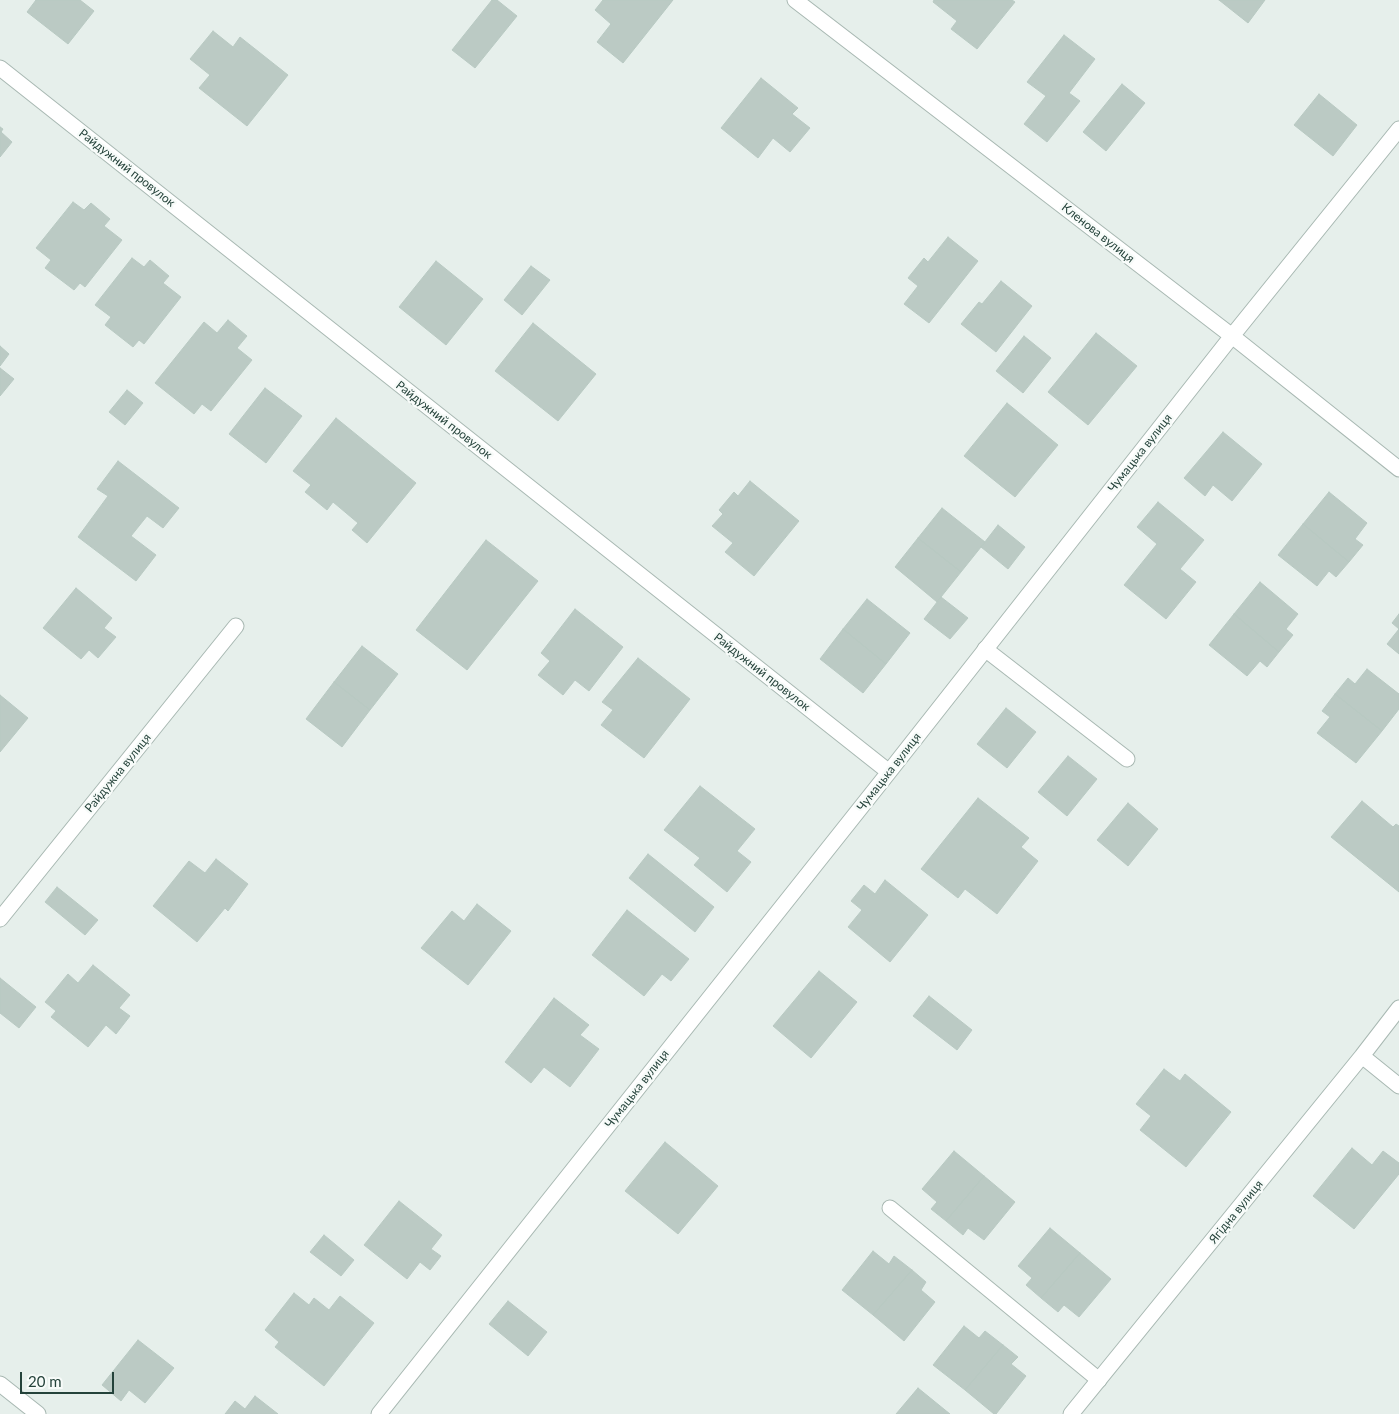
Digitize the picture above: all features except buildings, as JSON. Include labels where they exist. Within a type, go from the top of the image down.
[{"type":"street","name":"Кленова вулиця","points":[[795,0],[1232,336],[1399,469]]},
{"type":"street","name":"Райдужний провулок","points":[[0,68],[889,772]]},
{"type":"street","name":"Чумацька вулиця","points":[[379,1414],[889,772],[1232,336],[1399,129]]},
{"type":"street","name":"Райдужна вулиця","points":[[0,919],[236,626]]},
{"type":"street","points":[[985,650],[1126,759]]},
{"type":"street","name":"Ягідна вулиця","points":[[1071,1414],[1399,1008]]},
{"type":"street","points":[[1362,1056],[1399,1086]]},
{"type":"street","points":[[890,1208],[1099,1380]]},
{"type":"street","points":[[0,1384],[38,1414]]}]
